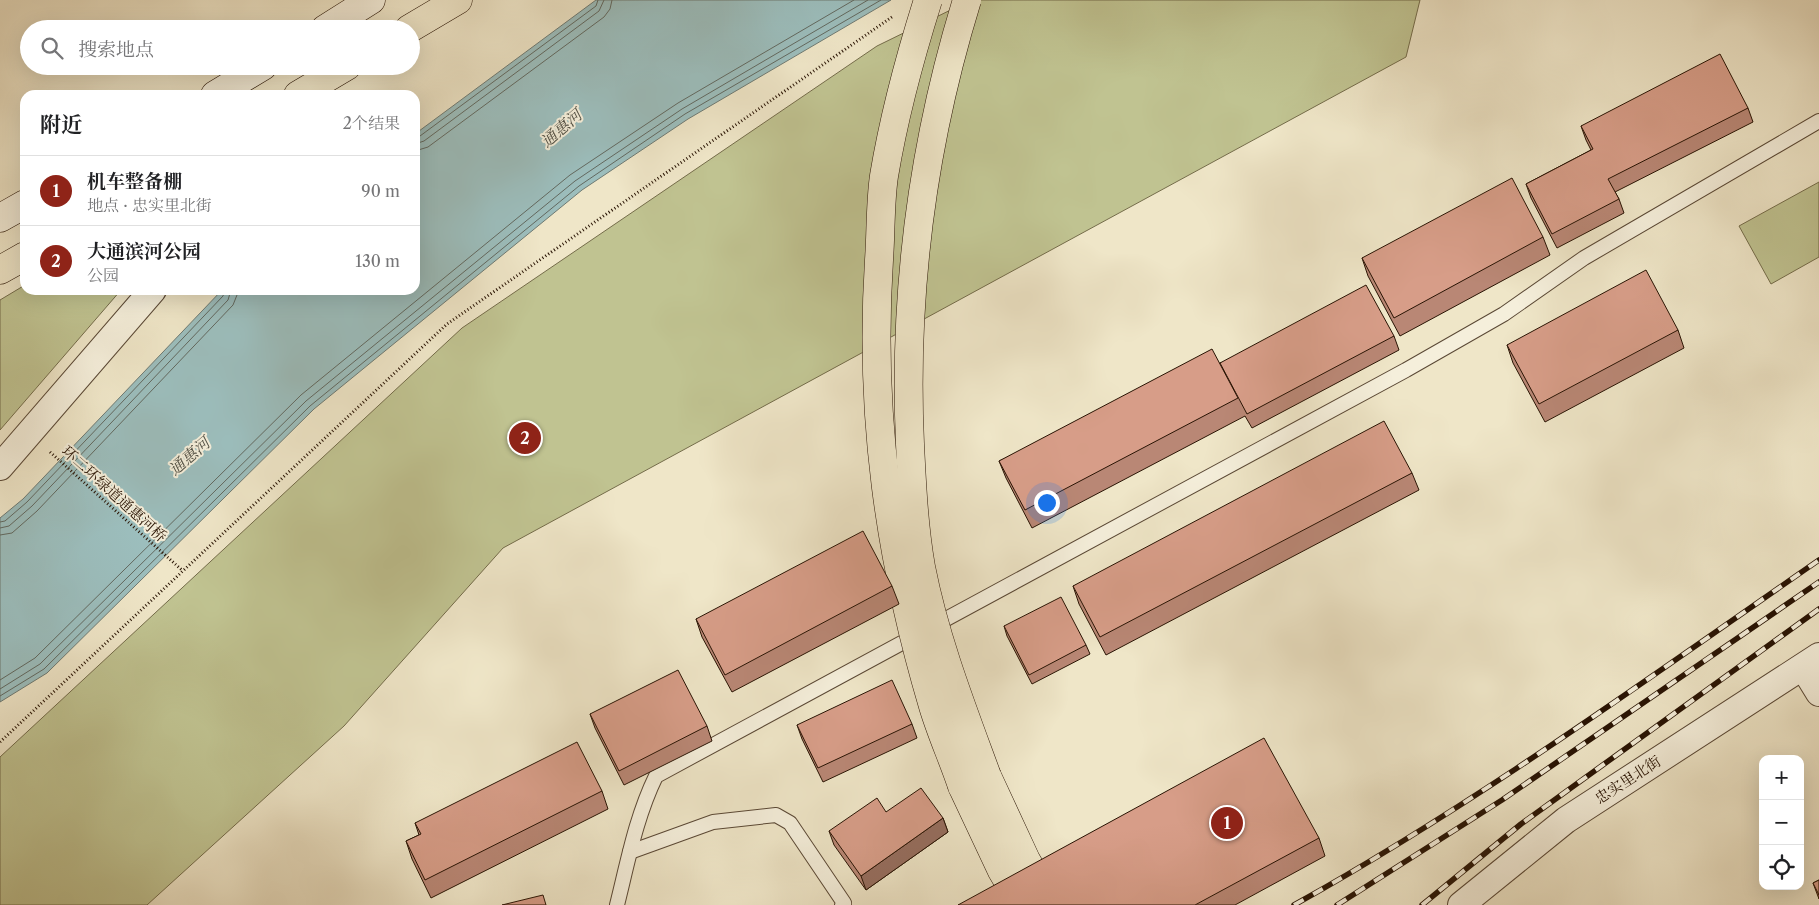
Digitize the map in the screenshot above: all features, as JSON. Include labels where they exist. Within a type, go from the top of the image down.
[{"type":"highway","points":[[420,22],[458,0]]},
{"type":"highway","points":[[928,0],[910,61],[884,177],[875,318],[877,409],[891,530],[904,601],[934,708],[962,786],[1002,871],[1022,905]]},
{"type":"highway","points":[[967,0],[953,46],[938,111],[917,219],[910,306],[908,380],[913,499],[921,567],[946,667],[987,776],[1026,860],[1052,905]]},
{"type":"highway","points":[[306,90],[332,75]]},
{"type":"highway","points":[[0,270],[20,259]]},
{"type":"street","points":[[339,20],[371,0]]},
{"type":"street","points":[[223,90],[248,75]]},
{"type":"street","points":[[0,218],[20,207]]},
{"type":"street","points":[[0,467],[149,295]]},
{"type":"street","points":[[1811,662],[1819,693]]},
{"type":"street","name":"忠实里北街","points":[[1461,905],[1566,820],[1811,662]]},
{"type":"lane","points":[[617,905],[646,796],[656,776],[1406,370],[1504,314],[1584,258],[1819,121]]},
{"type":"lane","points":[[630,852],[713,822],[776,815],[790,823],[844,903],[842,905]]},
{"type":"path","points":[[0,742],[447,324],[896,14]]},
{"type":"path","name":"环二环绿道通惠河桥","points":[[30,434],[183,571]]},
{"type":"green space","points":[[971,0],[1420,0],[1406,57],[503,548],[344,726],[147,905],[0,905],[0,757],[462,328],[877,46]]},
{"type":"green space","points":[[1819,182],[1819,257],[1771,284],[1739,226]]},
{"type":"green space","points":[[20,288],[20,295],[117,295],[0,430],[0,300]]},
{"type":"water","name":"通惠河","points":[[596,0],[891,0],[688,119],[582,190],[314,409],[47,673],[0,702],[0,518],[23,499],[217,295],[420,295],[420,130]]},
{"type":"building","points":[[1720,54],[1748,108],[1608,179],[1619,199],[1552,234],[1526,184],[1593,149],[1581,126]]},
{"type":"building","points":[[1512,178],[1543,237],[1394,318],[1362,258]]},
{"type":"building","points":[[1646,270],[1678,330],[1539,404],[1507,345]]},
{"type":"building","points":[[1366,285],[1394,336],[1247,414],[1220,363]]},
{"type":"building","points":[[1212,349],[1238,398],[1025,510],[999,461]]},
{"type":"building","points":[[1384,421],[1412,473],[1100,637],[1073,586]]},
{"type":"building","points":[[863,531],[892,586],[725,675],[696,619]]},
{"type":"building","points":[[1061,597],[1086,645],[1029,675],[1004,626]]},
{"type":"building","points":[[678,670],[707,726],[619,771],[590,714]]},
{"type":"building","points":[[892,680],[912,724],[818,768],[797,725]]},
{"type":"building","points":[[1264,738],[1319,838],[1195,905],[958,905]]},
{"type":"building","points":[[577,742],[602,791],[425,880],[406,841],[421,834],[415,823]]},
{"type":"building","points":[[921,788],[943,818],[861,876],[829,831],[877,798],[886,812]]},
{"type":"building","points":[[1819,880],[1819,895],[1813,883]]},
{"type":"building","points":[[543,895],[546,905],[502,905]]},
{"type":"railway","points":[[1294,905],[1429,825],[1561,739],[1819,560]]},
{"type":"railway","points":[[1337,905],[1502,800],[1819,582]]},
{"type":"railway","points":[[1422,905],[1521,824],[1819,609]]},
{"type":"place","name":"大通滨河公园","points":[[525,438]]},
{"type":"place","name":"机车整备棚","points":[[1227,823]]}]
